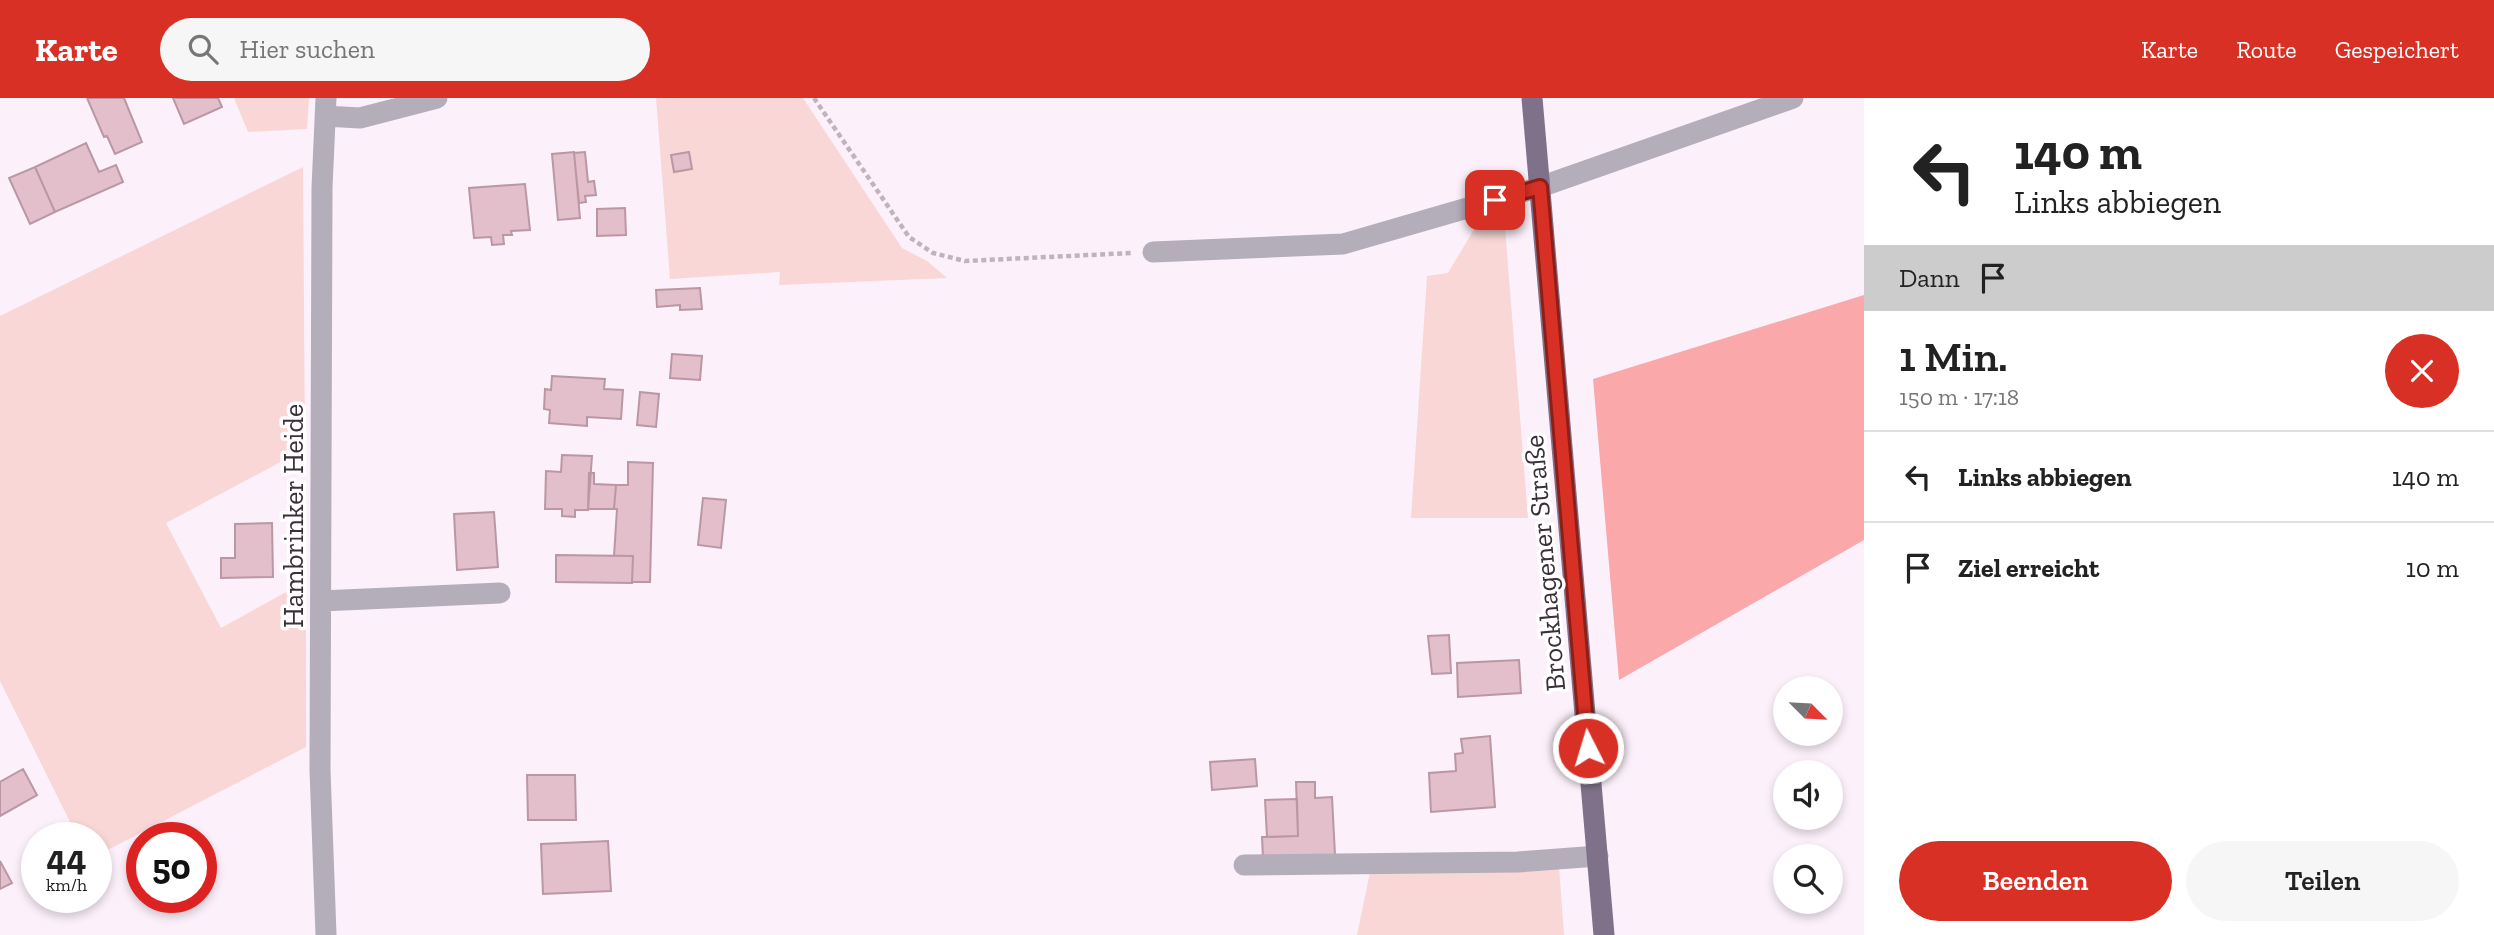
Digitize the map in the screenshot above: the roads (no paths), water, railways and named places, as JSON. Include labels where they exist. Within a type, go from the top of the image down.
[{"type":"main road","name":"Brockhagener Straße","points":[[1532,98],[1604,935]]},
{"type":"street","points":[[325,107],[360,118],[437,98]]},
{"type":"street","points":[[1153,252],[1343,244],[1540,187],[1793,98]]},
{"type":"street","name":"Hambrinker Heide","points":[[325,107],[320,769],[326,935]]},
{"type":"street","points":[[321,601],[500,593]]},
{"type":"street","points":[[1244,865],[1518,862],[1598,856]]}]
